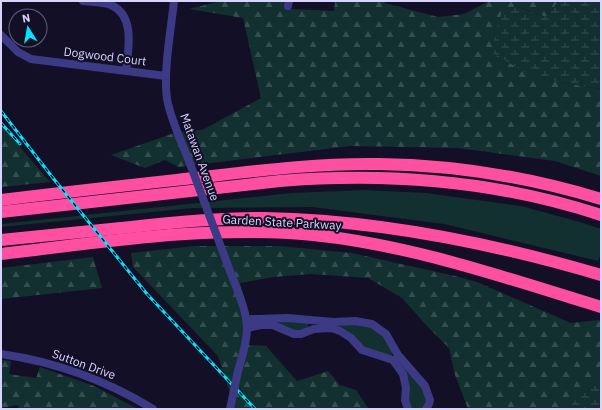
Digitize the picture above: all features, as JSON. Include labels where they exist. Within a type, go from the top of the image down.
[{"type":"highway","points":[[1,200],[274,169],[338,164],[442,167],[545,184],[601,199]]},
{"type":"highway","points":[[1,212],[257,183],[320,178],[364,177],[429,180],[494,188],[542,198],[601,215]]},
{"type":"highway","name":"Garden State Parkway","points":[[1,240],[204,220],[264,218],[316,220],[378,227],[460,240],[534,257],[601,275]]},
{"type":"highway","name":"Garden State Parkway","points":[[1,254],[188,233],[250,232],[312,235],[374,244],[415,252],[476,268],[601,307]]},
{"type":"street","points":[[83,1],[110,4],[125,17],[129,32],[126,71]]},
{"type":"street","name":"Matawan Avenue","points":[[174,1],[166,76],[168,101],[246,319],[247,328],[244,348],[230,409]]},
{"type":"street","name":"Dogwood Court","points":[[1,35],[18,52],[31,59],[166,76]]},
{"type":"street","points":[[247,328],[287,318],[334,329],[346,335],[362,350],[396,358],[425,386],[430,400],[426,409]]},
{"type":"street","points":[[246,319],[273,321],[294,334],[301,334],[314,325],[334,322],[355,321],[372,324],[386,334],[403,374],[405,383],[404,400],[408,409]]},
{"type":"street","name":"Sutton Drive","points":[[1,354],[45,362],[88,376],[125,392],[153,409]]},
{"type":"green space","points":[[221,1],[290,1],[291,9],[334,11],[335,1],[384,1],[385,3],[438,17],[464,14],[489,1],[559,1],[546,17],[516,6],[535,78],[601,89],[601,176],[555,161],[458,148],[350,146],[178,167],[165,160],[145,168],[111,155],[177,132],[202,130],[261,98],[243,18],[189,9]]},
{"type":"green space","points":[[559,1],[601,2],[601,89],[535,78],[491,52],[502,11],[515,6],[546,17]]},
{"type":"green space","points":[[1,125],[50,182],[1,187]]},
{"type":"green space","points":[[364,190],[426,193],[521,206],[601,229],[601,254],[598,261],[444,224],[312,207],[193,208],[1,227],[1,224],[291,193]]},
{"type":"green space","points":[[195,246],[279,246],[352,253],[477,282],[571,323],[599,320],[601,321],[601,379],[565,409],[468,409],[455,375],[449,348],[402,298],[368,278],[311,274],[274,277],[240,283],[247,306],[250,329],[249,345],[266,346],[297,381],[328,371],[340,385],[356,390],[369,409],[227,409],[230,393],[218,356],[133,267],[131,253]]},
{"type":"green space","points":[[93,257],[102,288],[1,299],[1,268]]},
{"type":"green space","points":[[279,321],[308,323],[309,328],[299,332],[278,323]]},
{"type":"green space","points":[[353,323],[371,327],[384,337],[393,354],[391,355],[366,350],[355,340],[317,326],[317,324]]},
{"type":"green space","points":[[1,360],[11,361],[9,374],[36,378],[40,367],[94,386],[138,409],[19,409],[18,405],[1,408]]},
{"type":"green space","points":[[401,364],[420,384],[427,398],[423,409],[410,409]]},
{"type":"green space","points":[[601,379],[601,409],[565,409]]},
{"type":"railway","points":[[1,111],[147,294],[255,409]]},
{"type":"railway","points":[[1,123],[20,144]]}]
